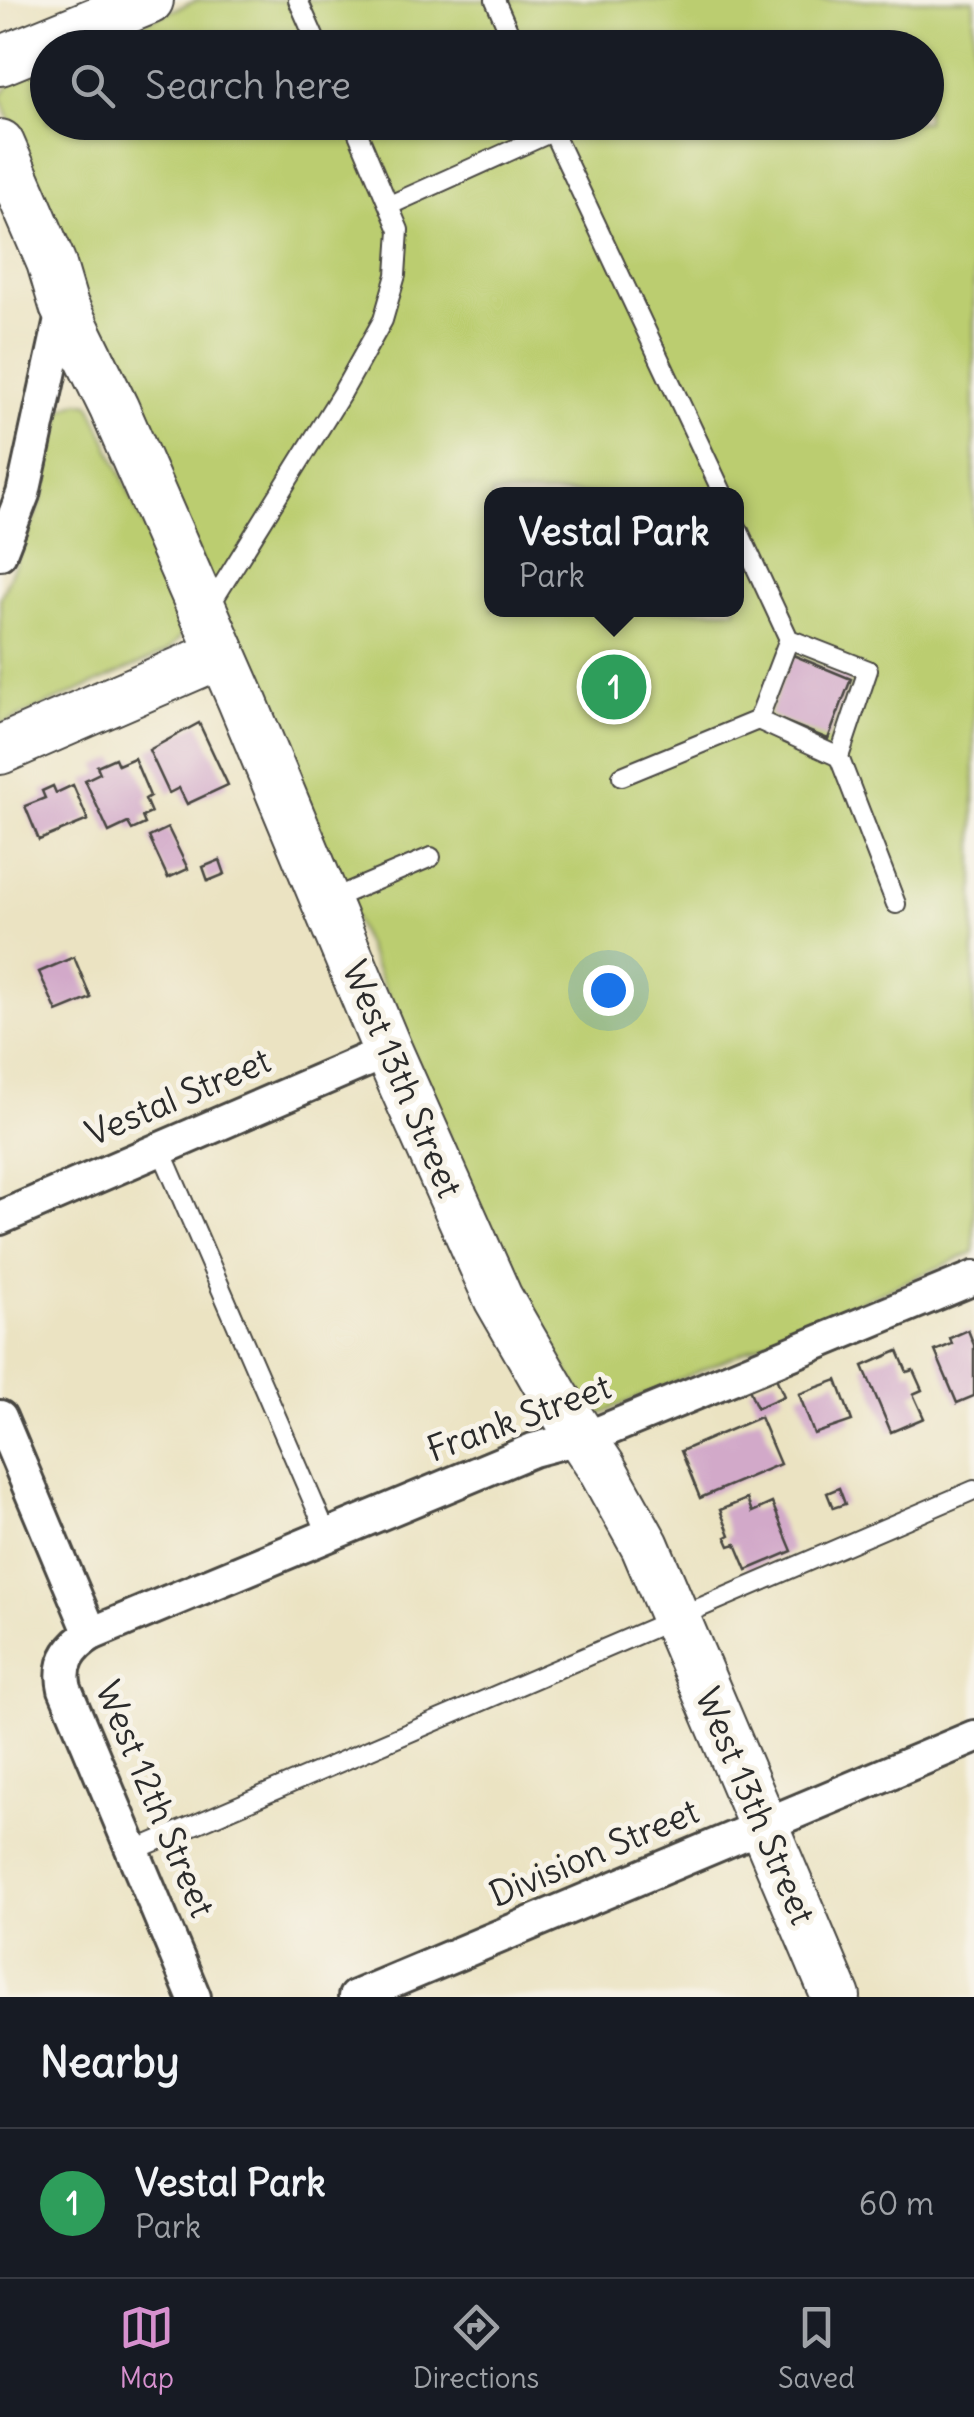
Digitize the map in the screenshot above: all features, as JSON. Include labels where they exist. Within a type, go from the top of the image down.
[{"type":"street","points":[[76,30],[150,0]]},
{"type":"street","points":[[0,61],[30,49]]},
{"type":"street","name":"West 13th Street","points":[[0,144],[51,262],[64,306],[114,408],[388,1051],[504,1310],[645,1546],[836,1997]]},
{"type":"street","points":[[0,553],[22,494],[64,306]]},
{"type":"street","points":[[0,750],[212,635]]},
{"type":"street","name":"Vestal Street","points":[[0,1218],[388,1051]]},
{"type":"street","name":"Frank Street","points":[[92,1634],[533,1450],[582,1438],[974,1278]]},
{"type":"street","name":"West 12th Street","points":[[0,1417],[92,1634],[68,1654],[62,1678],[194,1997]]},
{"type":"street","name":"Division Street","points":[[355,1997],[974,1737]]},
{"type":"lane","points":[[298,0],[311,30]]},
{"type":"lane","points":[[495,0],[508,30]]},
{"type":"lane","points":[[212,635],[383,320],[396,275],[398,230],[361,140]]},
{"type":"lane","points":[[390,205],[523,140]]},
{"type":"lane","points":[[556,140],[719,487]]},
{"type":"lane","points":[[744,542],[789,639],[868,670],[839,757],[896,904]]},
{"type":"lane","points":[[622,776],[758,720],[789,639]]},
{"type":"lane","points":[[758,720],[839,757]]},
{"type":"lane","points":[[327,901],[431,857]]},
{"type":"lane","points":[[160,1148],[328,1536]]},
{"type":"lane","points":[[133,1851],[974,1490]]},
{"type":"green space","points":[[198,0],[974,0],[974,1252],[595,1416],[509,1277],[0,97],[18,74],[30,69],[30,140],[944,140],[944,30],[125,30]]},
{"type":"green space","points":[[79,402],[90,404],[186,621],[179,639],[165,653],[0,725],[0,599],[41,502],[61,410]]},
{"type":"building","points":[[793,655],[851,679],[828,739],[769,715]]},
{"type":"building","points":[[199,723],[228,785],[187,804],[179,788],[169,793],[149,750]]},
{"type":"building","points":[[115,758],[118,765],[134,758],[150,796],[145,799],[151,813],[142,817],[145,824],[132,830],[128,823],[109,832],[85,780],[100,773],[97,766]]},
{"type":"building","points":[[73,785],[88,820],[39,840],[25,806],[45,798],[42,791],[53,786],[56,793]]},
{"type":"building","points":[[168,828],[188,869],[168,878],[149,837]]},
{"type":"building","points":[[220,860],[225,874],[208,881],[203,867]]},
{"type":"building","points":[[74,957],[91,998],[57,1012],[39,972]]},
{"type":"building","points":[[968,1330],[974,1345],[974,1396],[957,1403],[935,1351],[952,1344],[950,1338]]},
{"type":"building","points":[[898,1351],[907,1372],[913,1370],[922,1390],[913,1394],[924,1418],[891,1432],[863,1366]]},
{"type":"building","points":[[776,1378],[784,1396],[757,1408],[749,1389]]},
{"type":"building","points":[[837,1380],[852,1421],[814,1434],[799,1394]]},
{"type":"building","points":[[760,1417],[780,1464],[700,1498],[681,1451]]},
{"type":"building","points":[[839,1488],[845,1504],[833,1508],[827,1493]]},
{"type":"building","points":[[747,1499],[752,1512],[772,1503],[792,1551],[747,1570],[736,1544],[730,1546],[720,1510]]},
{"type":"place","name":"Vestal Park","points":[[614,687]]}]
